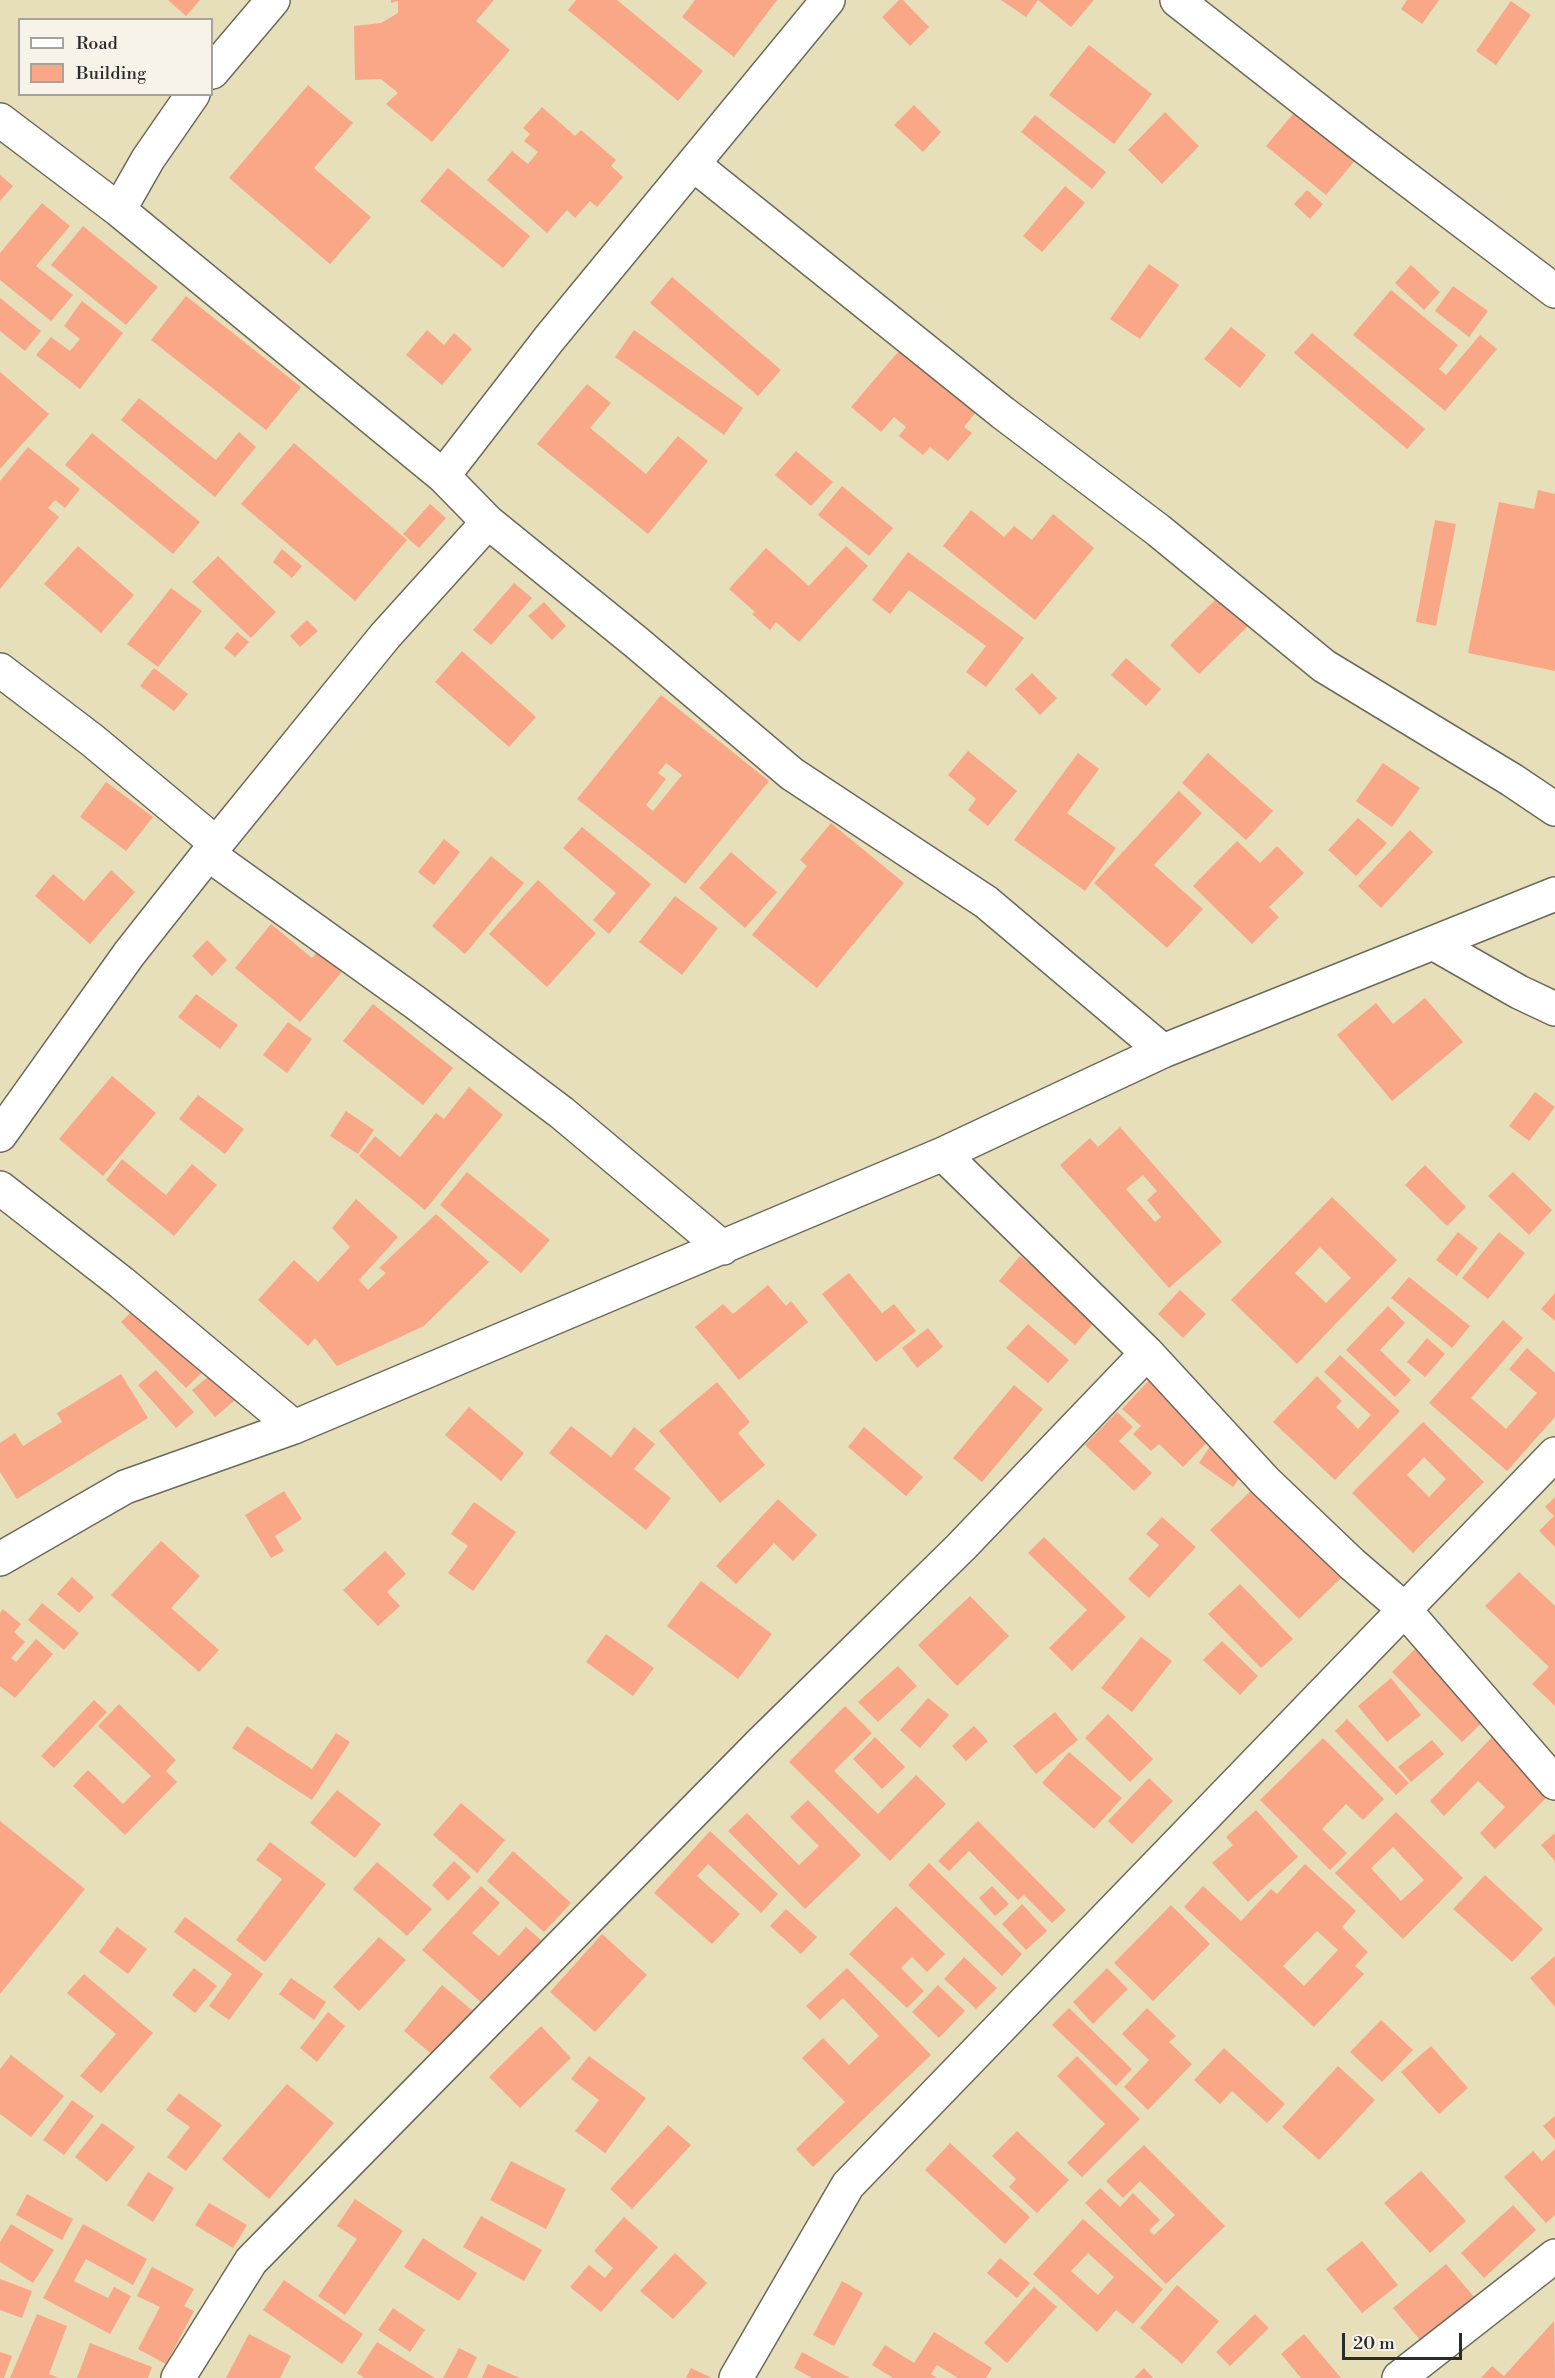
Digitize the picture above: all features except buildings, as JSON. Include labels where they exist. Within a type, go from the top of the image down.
[{"type":"street","points":[[213,71],[273,0]]},
{"type":"street","points":[[443,476],[549,339],[828,0]]},
{"type":"street","points":[[1177,0],[1358,142],[1555,291]]},
{"type":"street","points":[[119,210],[148,159],[192,96]]},
{"type":"street","points":[[0,120],[119,210],[443,476],[488,522],[636,642],[792,774],[986,902],[1163,1051]]},
{"type":"street","points":[[693,164],[1003,413],[1158,530],[1324,666],[1512,780],[1555,809]]},
{"type":"street","points":[[0,1135],[129,954],[385,636],[488,522]]},
{"type":"street","points":[[0,670],[92,740],[213,849],[562,1113],[723,1248]]},
{"type":"street","points":[[0,1559],[125,1487],[294,1427],[943,1154],[1163,1051],[1555,894]]},
{"type":"street","points":[[1433,943],[1519,992],[1555,1009]]},
{"type":"street","points":[[943,1154],[1148,1353],[1266,1481],[1352,1564],[1403,1608],[1555,1783]]},
{"type":"street","points":[[0,1188],[122,1283],[294,1427]]},
{"type":"street","points":[[178,2378],[251,2260],[754,1750],[961,1547],[1148,1353]]},
{"type":"street","points":[[736,2378],[848,2185],[1403,1608],[1555,1454]]},
{"type":"street","points":[[1399,2378],[1555,2256]]}]
